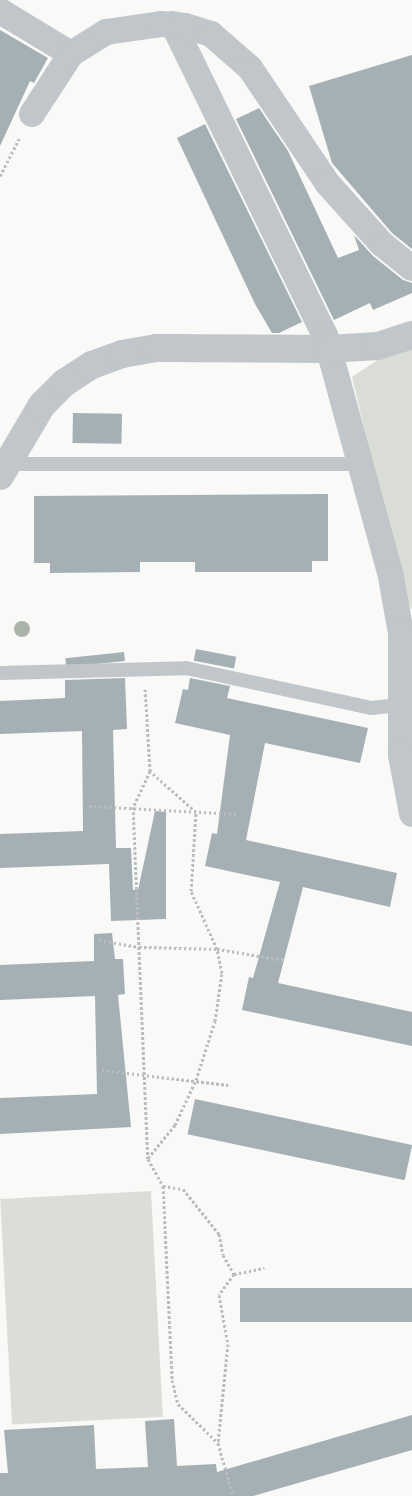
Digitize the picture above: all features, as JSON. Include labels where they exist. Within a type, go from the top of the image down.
[{"type":"street","points":[[0,11],[71,54]]},
{"type":"street","points":[[32,114],[71,54],[106,32],[150,24],[173,24],[210,34],[250,68],[328,184],[382,244],[412,268]]},
{"type":"street","points":[[173,24],[325,335],[406,632],[400,705],[412,814]]},
{"type":"street","points":[[3,470],[42,404],[64,383],[92,365],[122,354],[156,348],[328,349],[378,346],[412,334]]},
{"type":"lane","points":[[3,470],[361,464]]},
{"type":"lane","points":[[0,673],[186,668],[371,708],[400,705]]},
{"type":"path","points":[[0,176],[32,114]]},
{"type":"path","points":[[144,668],[150,771],[134,807],[148,1159],[163,1186],[172,1380],[178,1404],[218,1443]]},
{"type":"path","points":[[150,771],[196,812]]},
{"type":"path","points":[[89,806],[238,814]]},
{"type":"path","points":[[148,1159],[175,1125],[196,1080],[215,1022],[221,992],[222,973],[217,949],[192,891],[196,812]]},
{"type":"path","points":[[99,940],[139,947],[217,949],[285,960]]},
{"type":"path","points":[[102,1070],[228,1085]]},
{"type":"path","points":[[163,1186],[183,1189],[219,1234],[223,1255],[234,1274]]},
{"type":"path","points":[[233,1496],[218,1443],[228,1344],[219,1295],[234,1274],[264,1268]]},
{"type":"shaded area","points":[[412,348],[412,610],[404,597],[352,377],[385,355]]},
{"type":"shaded area","points":[[151,1191],[163,1417],[12,1425],[0,1199]]},
{"type":"building","points":[[0,30],[48,58],[34,83],[30,81],[0,146]]},
{"type":"building","points":[[412,55],[412,249],[392,233],[332,163],[309,86]]},
{"type":"building","points":[[259,108],[288,151],[338,258],[359,250],[354,235],[373,256],[403,280],[412,283],[412,293],[373,310],[370,303],[334,320],[236,119]]},
{"type":"building","points":[[205,124],[302,322],[279,333],[272,333],[255,304],[177,138]]},
{"type":"building","points":[[73,413],[122,414],[121,444],[72,443]]},
{"type":"building","points":[[328,494],[328,561],[312,561],[312,572],[195,572],[195,562],[140,562],[140,572],[50,573],[50,563],[34,563],[34,496]]},
{"type":"building","points":[[196,649],[236,657],[234,669],[194,661]]},
{"type":"building","points":[[124,652],[125,661],[66,667],[65,658]]},
{"type":"building","points":[[125,678],[127,729],[113,730],[116,848],[131,848],[133,890],[138,890],[155,811],[166,812],[166,919],[111,921],[109,864],[0,868],[0,834],[83,831],[82,731],[0,734],[0,701],[65,698],[65,680]]},
{"type":"building","points":[[190,678],[230,686],[227,698],[368,728],[360,763],[265,743],[246,840],[397,873],[390,907],[303,887],[278,983],[412,1012],[412,1046],[242,1010],[249,977],[253,978],[280,882],[205,866],[212,833],[217,834],[230,735],[175,723],[183,689],[188,690]]},
{"type":"building","points":[[112,933],[115,959],[123,959],[125,994],[118,995],[131,1127],[0,1134],[0,1098],[97,1094],[95,996],[0,1000],[0,965],[94,961],[94,934]]},
{"type":"building","points":[[195,1099],[412,1145],[405,1180],[188,1134]]},
{"type":"building","points":[[240,1288],[412,1288],[412,1322],[240,1322]]},
{"type":"building","points":[[412,1415],[412,1450],[253,1496],[0,1496],[0,1473],[8,1473],[4,1430],[94,1425],[96,1469],[148,1467],[145,1421],[174,1419],[177,1466],[216,1464],[217,1472]]}]
